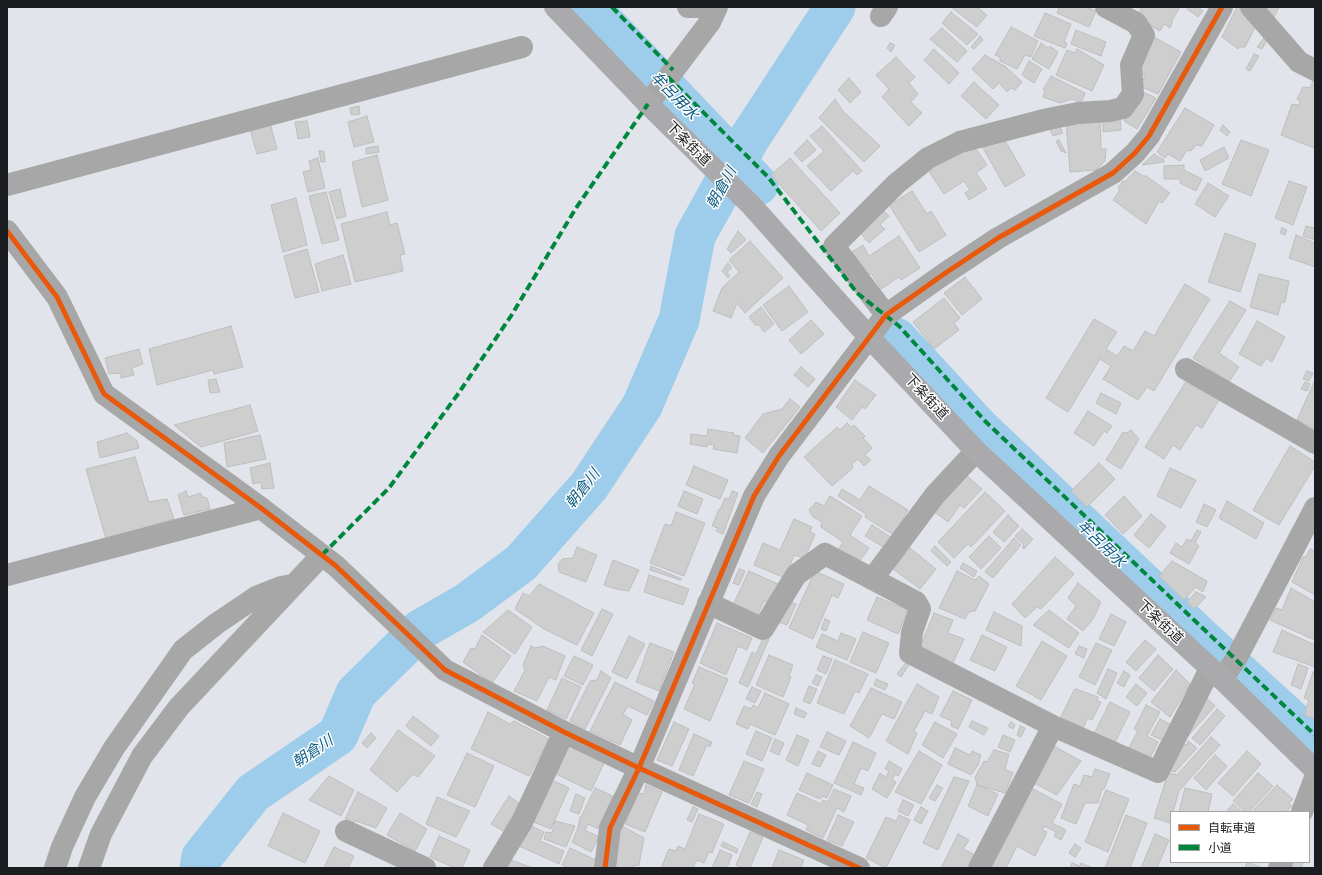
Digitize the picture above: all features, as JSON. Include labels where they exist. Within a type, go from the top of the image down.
[{"type":"main road","name":"下条街道","points":[[555,7],[751,206],[869,337],[976,451],[1223,671],[1315,770]]},
{"type":"street","points":[[688,7],[704,7]]},
{"type":"street","points":[[648,103],[710,22],[717,7]]},
{"type":"street","points":[[605,868],[610,828],[639,768],[754,496],[779,456],[886,316],[998,238],[1113,173],[1135,153],[1149,136],[1222,7]]},
{"type":"street","points":[[1251,7],[1299,62],[1315,70]]},
{"type":"street","points":[[886,316],[834,246],[901,180],[928,158],[960,142],[1048,119],[1078,113],[1110,111],[1124,108],[1133,94],[1131,65],[1144,35],[1136,23],[1116,9]]},
{"type":"street","points":[[7,185],[522,47]]},
{"type":"street","points":[[7,231],[57,297],[104,394],[261,508],[329,560],[445,670],[564,732],[639,768],[859,868]]},
{"type":"street","points":[[1186,369],[1315,443]]},
{"type":"street","points":[[873,578],[935,495],[976,451]]},
{"type":"street","points":[[7,575],[261,508]]},
{"type":"street","points":[[708,602],[763,629],[796,574],[825,554],[916,602],[920,609],[912,632],[910,653],[1052,726],[1158,772],[1223,671],[1315,508]]},
{"type":"street","points":[[88,868],[101,834],[142,756],[179,706],[293,585],[329,560]]},
{"type":"street","points":[[55,868],[62,847],[85,797],[114,748],[183,650],[216,624],[256,597],[281,587],[293,585]]},
{"type":"street","points":[[979,868],[1052,726]]},
{"type":"street","points":[[494,868],[522,822],[564,732]]},
{"type":"street","points":[[1302,811],[1315,778]]},
{"type":"street","points":[[346,831],[425,868]]},
{"type":"building","points":[[951,7],[977,7],[987,15],[977,27]]},
{"type":"building","points":[[1059,7],[1085,7],[1096,11],[1089,27],[1057,13]]},
{"type":"building","points":[[1142,7],[1180,7],[1172,20],[1170,28],[1164,24],[1160,31],[1136,17]]},
{"type":"building","points":[[1188,7],[1198,7],[1203,11],[1198,17],[1187,9]]},
{"type":"building","points":[[1237,7],[1249,13],[1257,23],[1245,47],[1239,47],[1238,49],[1222,37]]},
{"type":"building","points":[[1265,7],[1279,7],[1274,17]]},
{"type":"building","points":[[951,12],[978,34],[967,45],[942,23]]},
{"type":"building","points":[[1045,13],[1071,24],[1064,42],[1067,43],[1065,48],[1034,36]]},
{"type":"building","points":[[1011,27],[1038,41],[1031,57],[1025,55],[1017,69],[1000,61],[1000,57],[995,55]]},
{"type":"building","points":[[942,28],[967,51],[957,62],[930,39]]},
{"type":"building","points":[[1076,30],[1106,42],[1101,56],[1071,44]]},
{"type":"building","points":[[1267,34],[1268,38],[1262,49],[1257,47]]},
{"type":"building","points":[[980,36],[983,40],[974,49],[971,47]]},
{"type":"building","points":[[1154,37],[1181,52],[1158,94],[1140,86],[1145,76],[1134,70]]},
{"type":"building","points":[[890,43],[895,45],[891,52],[887,48]]},
{"type":"building","points":[[1041,43],[1048,48],[1050,46],[1058,52],[1049,69],[1032,59]]},
{"type":"building","points":[[934,49],[959,73],[949,84],[924,60]]},
{"type":"building","points":[[1077,49],[1104,65],[1092,91],[1056,75],[1067,50],[1075,53]]},
{"type":"building","points":[[1254,54],[1259,56],[1250,71],[1246,69]]},
{"type":"building","points":[[985,55],[1006,67],[1022,82],[1015,90],[1011,88],[1007,92],[999,83],[993,89],[972,69]]},
{"type":"building","points":[[896,57],[915,77],[909,83],[918,94],[911,102],[922,113],[909,126],[882,97],[889,89],[876,75]]},
{"type":"building","points":[[1029,61],[1042,69],[1034,83],[1022,75]]},
{"type":"building","points":[[1051,76],[1085,93],[1081,103],[1072,99],[1060,103],[1043,97],[1045,92],[1043,90]]},
{"type":"building","points":[[849,78],[861,92],[850,103],[838,90]]},
{"type":"building","points":[[1313,80],[1315,81],[1314,148],[1281,135],[1292,104],[1299,105],[1300,102],[1297,99],[1303,87],[1310,88]]},
{"type":"building","points":[[974,82],[999,105],[986,119],[961,96]]},
{"type":"building","points":[[1141,91],[1156,98],[1137,129],[1124,121]]},
{"type":"building","points":[[835,99],[842,110],[880,146],[864,162],[819,118]]},
{"type":"building","points":[[359,106],[360,114],[351,115],[350,108]]},
{"type":"building","points":[[1185,108],[1214,125],[1202,146],[1196,145],[1191,151],[1187,150],[1180,161],[1168,154],[1165,158],[1157,152]]},
{"type":"building","points":[[367,116],[374,142],[354,147],[348,122]]},
{"type":"building","points":[[1103,116],[1120,116],[1121,130],[1103,132]]},
{"type":"building","points":[[1100,119],[1101,149],[1106,149],[1105,161],[1096,170],[1070,172],[1066,120]]},
{"type":"building","points":[[307,121],[310,137],[298,139],[295,122]]},
{"type":"building","points":[[270,123],[277,149],[257,154],[250,129]]},
{"type":"building","points":[[1058,123],[1063,133],[1053,136],[1050,129]]},
{"type":"building","points":[[1223,125],[1230,132],[1227,136],[1220,130]]},
{"type":"building","points":[[822,126],[862,171],[857,175],[853,171],[831,191],[807,166],[824,151],[810,136]]},
{"type":"building","points":[[1003,137],[1025,175],[1005,187],[983,148]]},
{"type":"building","points":[[807,140],[816,150],[802,162],[794,153]]},
{"type":"building","points":[[1059,140],[1066,153],[1061,151],[1056,141]]},
{"type":"building","points":[[1241,140],[1269,150],[1251,196],[1222,184]]},
{"type":"building","points":[[972,143],[987,165],[976,173],[987,189],[969,200],[965,193],[970,190],[964,181],[944,194],[928,170]]},
{"type":"building","points":[[378,146],[379,152],[366,154],[366,148]]},
{"type":"building","points":[[1224,147],[1229,158],[1205,171],[1200,160]]},
{"type":"building","points":[[319,151],[324,151],[325,162],[321,162]]},
{"type":"building","points":[[1154,154],[1164,160],[1164,162],[1142,165]]},
{"type":"building","points":[[377,155],[388,200],[362,207],[352,162]]},
{"type":"building","points":[[318,158],[325,188],[308,192],[303,172],[311,170],[309,161]]},
{"type":"building","points":[[790,158],[840,213],[821,231],[771,175]]},
{"type":"building","points":[[1184,165],[1184,170],[1202,179],[1196,191],[1180,183],[1181,179],[1164,179],[1164,166]]},
{"type":"building","points":[[1135,171],[1143,176],[1146,176],[1170,193],[1162,203],[1159,201],[1146,224],[1113,200],[1120,190],[1118,188],[1123,181],[1126,181]]},
{"type":"building","points":[[1289,181],[1307,187],[1293,225],[1275,218]]},
{"type":"building","points":[[1208,183],[1229,196],[1215,217],[1195,204]]},
{"type":"building","points":[[340,189],[346,216],[337,219],[329,192]]},
{"type":"building","points":[[912,191],[927,214],[931,211],[946,235],[919,252],[889,205]]},
{"type":"building","points":[[326,192],[339,240],[322,244],[309,196]]},
{"type":"building","points":[[296,198],[307,245],[283,252],[271,205]]},
{"type":"building","points":[[881,208],[889,216],[880,225],[885,229],[869,243],[857,229]]},
{"type":"building","points":[[387,212],[390,225],[397,223],[405,254],[400,255],[403,271],[355,282],[341,224]]},
{"type":"building","points":[[1315,225],[1315,240],[1303,236],[1306,226],[1314,228]]},
{"type":"building","points":[[1282,228],[1287,230],[1285,235],[1280,233]]},
{"type":"building","points":[[738,231],[746,240],[731,253],[727,249]]},
{"type":"building","points":[[1225,233],[1256,244],[1240,292],[1208,282]]},
{"type":"building","points":[[1296,235],[1315,243],[1315,267],[1289,258]]},
{"type":"building","points":[[899,236],[920,268],[901,280],[899,277],[881,289],[871,273],[867,276],[850,253],[863,245],[869,256]]},
{"type":"building","points":[[750,241],[783,278],[745,313],[737,303],[731,318],[713,311],[722,288],[739,272],[729,260]]},
{"type":"building","points":[[307,249],[319,292],[295,298],[284,256]]},
{"type":"building","points":[[343,255],[351,284],[322,291],[315,264]]},
{"type":"building","points":[[728,263],[732,268],[727,272],[730,276],[728,278],[722,271]]},
{"type":"building","points":[[1259,274],[1289,281],[1285,302],[1281,303],[1278,315],[1250,307]]},
{"type":"building","points":[[965,277],[982,299],[962,315],[944,293]]},
{"type":"building","points":[[1185,284],[1210,299],[1154,391],[1147,387],[1138,400],[1103,379],[1111,366],[1100,359],[1068,412],[1046,398],[1094,319],[1117,332],[1106,349],[1117,356],[1124,346],[1133,351],[1145,331],[1154,336]]},
{"type":"building","points":[[789,286],[808,312],[782,331],[763,305]]},
{"type":"building","points":[[944,298],[960,318],[954,323],[959,330],[934,349],[913,322]]},
{"type":"building","points":[[1230,301],[1246,310],[1219,353],[1239,367],[1229,382],[1193,358]]},
{"type":"building","points":[[761,307],[774,324],[764,332],[758,324],[756,326],[749,317]]},
{"type":"building","points":[[811,320],[824,334],[801,354],[789,340]]},
{"type":"building","points":[[1257,321],[1285,337],[1272,362],[1266,358],[1261,366],[1239,354]]},
{"type":"building","points":[[231,326],[243,367],[214,374],[213,370],[157,385],[149,349]]},
{"type":"building","points":[[139,349],[143,364],[132,368],[134,375],[121,378],[121,373],[109,374],[105,358]]},
{"type":"building","points":[[801,367],[815,379],[808,387],[794,375]]},
{"type":"building","points":[[1307,371],[1313,373],[1309,381],[1303,379]]},
{"type":"building","points":[[216,379],[220,392],[210,393],[208,380]]},
{"type":"building","points":[[855,380],[876,395],[865,409],[862,407],[852,420],[836,407]]},
{"type":"building","points":[[1187,380],[1219,400],[1202,428],[1196,425],[1180,450],[1173,445],[1164,459],[1145,447]]},
{"type":"building","points":[[1315,380],[1315,429],[1297,420]]},
{"type":"building","points":[[1305,382],[1310,384],[1307,391],[1301,389]]},
{"type":"building","points":[[1101,393],[1121,403],[1116,414],[1096,403]]},
{"type":"building","points":[[790,399],[800,407],[763,453],[745,438],[763,414],[782,409]]},
{"type":"building","points":[[250,405],[258,431],[201,447],[174,425]]},
{"type":"building","points":[[1088,411],[1112,426],[1107,433],[1104,431],[1094,446],[1074,433]]},
{"type":"building","points":[[847,423],[851,427],[854,425],[865,436],[863,438],[872,448],[865,455],[871,460],[864,466],[858,459],[852,464],[853,468],[832,486],[804,457],[837,427],[840,430]]},
{"type":"building","points":[[708,429],[734,433],[733,435],[740,436],[737,453],[713,449],[714,445],[707,444],[707,447],[690,444],[691,434],[707,436]]},
{"type":"building","points":[[1131,430],[1139,439],[1121,469],[1106,460],[1123,432],[1127,433]]},
{"type":"building","points":[[127,433],[137,441],[139,448],[100,458],[97,442]]},
{"type":"building","points":[[260,435],[266,459],[227,467],[224,443]]},
{"type":"building","points":[[1290,446],[1315,462],[1315,466],[1279,525],[1253,510]]},
{"type":"building","points":[[135,457],[149,502],[167,499],[174,519],[106,539],[86,469]]},
{"type":"building","points":[[270,463],[274,488],[262,489],[261,482],[253,484],[250,468]]},
{"type":"building","points":[[1099,463],[1115,479],[1087,507],[1071,491]]},
{"type":"building","points":[[694,466],[728,480],[720,499],[686,485]]},
{"type":"building","points":[[1170,468],[1196,480],[1181,508],[1157,496]]},
{"type":"building","points":[[966,475],[982,489],[964,508],[960,505],[948,522],[932,510]]},
{"type":"building","points":[[869,486],[908,510],[894,535],[865,517],[866,514],[838,496],[842,489],[860,500]]},
{"type":"building","points":[[186,491],[188,497],[201,493],[202,497],[207,498],[210,509],[184,515],[178,495]]},
{"type":"building","points":[[684,491],[703,499],[697,514],[678,506]]},
{"type":"building","points":[[732,491],[738,493],[723,534],[716,531],[718,528],[712,526],[725,498],[729,499]]},
{"type":"building","points":[[985,492],[1005,511],[971,547],[968,544],[954,558],[938,542]]},
{"type":"building","points":[[830,496],[862,516],[850,535],[869,548],[857,565],[837,552],[843,542],[821,527],[822,522],[813,517],[809,510],[816,502],[824,506]]},
{"type":"building","points":[[1124,496],[1142,516],[1123,534],[1105,515]]},
{"type":"building","points":[[1227,501],[1264,523],[1256,539],[1219,518]]},
{"type":"building","points":[[1204,504],[1216,510],[1207,527],[1196,522]]},
{"type":"building","points":[[676,512],[705,523],[684,576],[650,563],[665,524],[671,526]]},
{"type":"building","points":[[1151,514],[1166,526],[1149,548],[1134,535]]},
{"type":"building","points":[[1008,515],[1019,526],[1004,542],[993,532]]},
{"type":"building","points":[[794,519],[812,527],[810,532],[815,534],[805,558],[794,555],[785,578],[754,565],[763,543],[780,550]]},
{"type":"building","points":[[872,525],[892,538],[885,548],[865,536]]},
{"type":"building","points":[[1022,529],[1033,539],[1024,549],[1022,547],[1024,545],[1015,536]]},
{"type":"building","points":[[1197,530],[1201,532],[1195,543],[1199,546],[1189,564],[1170,553],[1176,543],[1182,547],[1187,539],[1191,541]]},
{"type":"building","points":[[989,536],[1001,548],[981,569],[969,557]]},
{"type":"building","points":[[1014,538],[1021,545],[993,578],[985,572]]},
{"type":"building","points":[[935,546],[951,562],[947,566],[931,551]]},
{"type":"building","points":[[577,547],[597,555],[586,582],[559,572],[558,564],[562,559],[573,558]]},
{"type":"building","points":[[910,548],[936,569],[920,589],[893,569]]},
{"type":"building","points":[[1310,549],[1315,551],[1315,595],[1292,582],[1303,557],[1306,557]]},
{"type":"building","points":[[1055,557],[1074,574],[1041,609],[1037,607],[1025,618],[1012,604]]},
{"type":"building","points":[[613,560],[639,570],[629,591],[604,585]]},
{"type":"building","points":[[1172,561],[1207,581],[1203,592],[1196,587],[1184,600],[1159,576]]},
{"type":"building","points":[[963,563],[977,571],[974,577],[960,568]]},
{"type":"building","points":[[651,566],[682,579],[680,580],[650,570]]},
{"type":"building","points":[[739,569],[745,571],[739,585],[733,583]]},
{"type":"building","points":[[749,571],[780,585],[771,604],[764,601],[756,618],[732,607]]},
{"type":"building","points":[[815,571],[844,584],[838,598],[832,595],[813,639],[789,628]]},
{"type":"building","points":[[957,571],[975,580],[979,576],[989,584],[975,611],[969,612],[965,619],[939,608]]},
{"type":"building","points":[[649,575],[689,589],[683,605],[644,592]]},
{"type":"building","points":[[1078,583],[1101,602],[1093,619],[1083,631],[1067,619],[1076,606],[1068,598]]},
{"type":"building","points":[[539,584],[594,613],[577,645],[544,629],[515,609],[523,593],[529,596]]},
{"type":"building","points":[[1291,588],[1315,602],[1315,640],[1270,620],[1276,608],[1282,610]]},
{"type":"building","points":[[1196,592],[1206,597],[1194,609],[1187,602]]},
{"type":"building","points":[[877,597],[908,610],[898,634],[867,620]]},
{"type":"building","points":[[788,601],[796,604],[787,625],[776,621]]},
{"type":"building","points":[[602,609],[613,614],[592,656],[581,650]]},
{"type":"building","points":[[508,610],[532,627],[515,654],[483,632]]},
{"type":"building","points":[[1049,610],[1079,633],[1069,648],[1033,625]]},
{"type":"building","points":[[994,612],[1022,626],[1021,646],[986,630]]},
{"type":"building","points":[[934,613],[953,620],[948,633],[964,639],[952,665],[919,650]]},
{"type":"building","points":[[1111,614],[1126,622],[1114,646],[1099,639]]},
{"type":"building","points":[[825,619],[830,621],[826,631],[821,629]]},
{"type":"building","points":[[717,623],[752,638],[747,650],[738,646],[726,675],[700,663]]},
{"type":"building","points":[[1282,630],[1315,645],[1315,667],[1273,652]]},
{"type":"building","points":[[863,632],[889,643],[876,673],[850,662]]},
{"type":"building","points":[[841,633],[856,639],[847,660],[816,647],[822,634],[838,641]]},
{"type":"building","points":[[482,635],[511,656],[492,683],[463,662],[471,648],[475,649]]},
{"type":"building","points":[[982,635],[1007,647],[995,671],[970,660]]},
{"type":"building","points":[[629,636],[645,644],[627,679],[612,672]]},
{"type":"building","points":[[764,636],[769,639],[748,687],[739,683],[752,652],[756,654]]},
{"type":"building","points":[[1145,640],[1156,649],[1136,671],[1126,662]]},
{"type":"building","points":[[1042,641],[1067,656],[1041,700],[1016,686]]},
{"type":"building","points":[[650,643],[674,652],[659,691],[636,682]]},
{"type":"building","points":[[1096,643],[1112,650],[1095,685],[1079,677]]},
{"type":"building","points":[[531,646],[535,648],[543,646],[565,656],[556,680],[549,677],[537,701],[514,691],[525,670],[523,665]]},
{"type":"building","points":[[1079,646],[1087,649],[1084,658],[1075,654]]},
{"type":"building","points":[[769,655],[793,665],[789,676],[791,677],[783,697],[756,685]]},
{"type":"building","points":[[1158,655],[1173,669],[1154,691],[1139,678]]},
{"type":"building","points":[[574,656],[593,665],[583,685],[564,676]]},
{"type":"building","points":[[823,656],[832,659],[826,674],[817,670]]},
{"type":"building","points":[[835,660],[868,674],[859,693],[855,691],[844,714],[817,703]]},
{"type":"building","points":[[908,660],[911,662],[901,677],[897,674]]},
{"type":"building","points":[[1298,664],[1308,668],[1301,689],[1291,685]]},
{"type":"building","points":[[699,667],[728,679],[710,721],[684,709],[695,684],[692,683]]},
{"type":"building","points":[[1108,669],[1117,673],[1106,699],[1097,693]]},
{"type":"building","points":[[1176,670],[1190,684],[1170,717],[1151,702]]},
{"type":"building","points":[[601,671],[611,678],[585,729],[570,721],[590,681],[597,680]]},
{"type":"building","points":[[1124,671],[1130,675],[1124,687],[1117,683]]},
{"type":"building","points":[[1313,672],[1315,672],[1315,719],[1304,715],[1309,700],[1304,698]]},
{"type":"building","points":[[816,675],[822,677],[818,686],[812,683]]},
{"type":"building","points":[[562,678],[581,687],[566,719],[547,710]]},
{"type":"building","points":[[876,679],[888,684],[885,690],[874,685]]},
{"type":"building","points":[[615,682],[654,701],[647,715],[628,706],[623,714],[632,720],[620,745],[590,731]]},
{"type":"building","points":[[917,684],[939,697],[932,714],[925,711],[914,731],[917,733],[908,754],[886,741]]},
{"type":"building","points":[[1136,684],[1147,693],[1137,706],[1126,697]]},
{"type":"building","points":[[809,686],[817,689],[810,704],[803,701]]},
{"type":"building","points":[[752,687],[761,691],[755,703],[746,699]]},
{"type":"building","points":[[871,688],[902,702],[894,719],[882,714],[869,738],[850,726]]},
{"type":"building","points":[[1076,689],[1098,697],[1097,701],[1101,702],[1092,720],[1088,718],[1082,730],[1060,719],[1074,690]]},
{"type":"building","points":[[953,691],[972,700],[958,729],[951,726],[952,721],[940,716]]},
{"type":"building","points":[[765,693],[789,704],[775,735],[750,724],[748,729],[736,724],[744,706],[751,709],[753,705],[758,708]]},
{"type":"building","points":[[1205,696],[1215,706],[1188,736]]},
{"type":"building","points":[[1110,702],[1130,712],[1113,746],[1093,736]]},
{"type":"building","points":[[1146,705],[1160,712],[1147,736],[1158,742],[1148,762],[1127,751],[1138,731],[1134,729]]},
{"type":"building","points":[[796,708],[807,713],[804,718],[794,714]]},
{"type":"building","points":[[1217,709],[1225,716],[1200,745],[1192,738]]},
{"type":"building","points":[[488,712],[510,724],[514,721],[549,739],[529,776],[471,749]]},
{"type":"building","points":[[413,716],[439,736],[431,746],[406,726]]},
{"type":"building","points":[[1160,719],[1174,726],[1160,753],[1156,751],[1162,740],[1151,735]]},
{"type":"building","points":[[972,721],[988,728],[984,735],[969,727]]},
{"type":"building","points":[[674,722],[689,729],[672,766],[657,760]]},
{"type":"building","points":[[935,722],[957,734],[943,758],[922,745]]},
{"type":"building","points":[[1011,722],[1015,725],[1013,729],[1008,726]]},
{"type":"building","points":[[1020,726],[1025,728],[1021,737],[1017,735]]},
{"type":"building","points":[[398,730],[435,756],[418,777],[413,774],[397,792],[370,770]]},
{"type":"building","points":[[756,731],[772,738],[762,761],[746,754]]},
{"type":"building","points":[[827,732],[846,741],[839,755],[820,747]]},
{"type":"building","points":[[371,733],[376,738],[367,748],[362,743]]},
{"type":"building","points":[[694,734],[712,742],[710,747],[707,745],[693,776],[679,770]]},
{"type":"building","points":[[797,735],[809,740],[798,766],[786,760]]},
{"type":"building","points":[[1003,735],[1015,740],[1010,752],[998,747]]},
{"type":"building","points":[[1211,737],[1220,745],[1179,791],[1173,811],[1170,811],[1170,823],[1154,818],[1168,773],[1177,775]]},
{"type":"building","points":[[775,739],[784,743],[779,755],[770,751]]},
{"type":"building","points":[[1188,741],[1197,748],[1175,772],[1167,770],[1179,743],[1187,745]]},
{"type":"building","points":[[853,742],[876,753],[868,771],[861,768],[854,784],[864,788],[861,795],[834,783]]},
{"type":"building","points":[[571,744],[604,763],[591,791],[552,772]]},
{"type":"building","points":[[1050,744],[1081,761],[1057,795],[1030,781]]},
{"type":"building","points":[[955,748],[970,755],[972,751],[981,755],[978,765],[971,775],[948,764]]},
{"type":"building","points":[[994,750],[1009,754],[1005,769],[1013,773],[1005,793],[977,785],[975,777],[984,761],[987,762]]},
{"type":"building","points":[[818,751],[826,755],[820,767],[812,764]]},
{"type":"building","points":[[919,751],[942,765],[921,804],[895,792]]},
{"type":"building","points":[[1247,751],[1261,764],[1233,796],[1218,783]]},
{"type":"building","points":[[467,753],[494,766],[475,807],[447,795]]},
{"type":"building","points":[[1215,755],[1227,766],[1206,790],[1194,778]]},
{"type":"building","points":[[744,761],[764,769],[749,803],[729,795]]},
{"type":"building","points":[[889,761],[902,769],[898,776],[895,774],[892,780],[896,782],[887,798],[872,789],[880,773],[886,777],[889,771],[885,769]]},
{"type":"building","points":[[1095,769],[1110,774],[1104,789],[1102,789],[1098,803],[1085,803],[1076,824],[1061,818],[1074,784],[1080,786],[1084,775],[1092,777]]},
{"type":"building","points":[[807,773],[833,785],[827,798],[822,796],[820,799],[799,790]]},
{"type":"building","points":[[1258,773],[1273,786],[1250,811],[1244,811],[1233,801]]},
{"type":"building","points":[[329,776],[354,790],[341,816],[309,800]]},
{"type":"building","points":[[954,777],[969,781],[938,850],[923,843]]},
{"type":"building","points":[[550,779],[569,788],[551,829],[531,821]]},
{"type":"building","points":[[646,785],[662,792],[645,832],[625,824],[638,793],[644,794]]},
{"type":"building","points":[[937,785],[943,788],[935,801],[929,798]]},
{"type":"building","points":[[977,785],[998,794],[988,816],[968,806]]},
{"type":"building","points":[[1277,785],[1293,799],[1289,803],[1292,806],[1287,811],[1253,811]]},
{"type":"building","points":[[1029,787],[1062,804],[1052,823],[1066,830],[1061,840],[1054,836],[1056,832],[1044,826],[1042,830],[1047,832],[1035,856],[1017,846],[1006,868],[989,868]]},
{"type":"building","points":[[595,788],[613,796],[598,829],[588,824],[585,830],[599,837],[591,852],[572,842],[578,828],[580,817]]},
{"type":"building","points":[[1185,788],[1212,794],[1208,811],[1179,811]]},
{"type":"building","points":[[834,789],[851,796],[844,812],[837,808],[823,838],[806,830],[808,825],[787,815],[797,793],[821,804],[823,800],[828,802]]},
{"type":"building","points":[[1106,790],[1129,799],[1108,852],[1085,842]]},
{"type":"building","points":[[358,792],[387,808],[376,828],[356,821],[352,823],[345,819]]},
{"type":"building","points":[[757,792],[762,794],[757,807],[751,804]]},
{"type":"building","points":[[576,794],[585,798],[579,814],[570,811]]},
{"type":"building","points":[[509,796],[520,804],[503,831],[491,824]]},
{"type":"building","points":[[437,797],[470,811],[456,837],[426,824]]},
{"type":"building","points":[[903,800],[914,805],[908,816],[898,811]]},
{"type":"building","points":[[1233,804],[1241,811],[1227,811]]},
{"type":"building","points":[[693,807],[698,809],[692,822],[687,820]]},
{"type":"building","points":[[921,807],[928,811],[921,824],[914,820]]},
{"type":"building","points":[[283,813],[320,831],[305,863],[268,846]]},
{"type":"building","points":[[400,813],[427,829],[415,851],[387,835]]},
{"type":"building","points":[[699,814],[724,824],[712,853],[709,852],[704,863],[697,860],[693,868],[661,868],[669,849],[676,851],[678,846],[685,849]]},
{"type":"building","points":[[838,815],[854,822],[842,846],[827,840]]},
{"type":"building","points":[[899,815],[910,820],[886,868],[866,858],[886,817],[896,821]]},
{"type":"building","points":[[1126,815],[1147,823],[1130,868],[1105,868]]},
{"type":"building","points":[[555,821],[575,826],[566,847],[544,839],[546,832],[552,833]]},
{"type":"building","points":[[530,825],[544,832],[540,841],[564,851],[559,864],[519,846]]},
{"type":"building","points":[[620,825],[644,838],[639,865],[633,866],[633,868],[613,868]]},
{"type":"building","points":[[750,832],[763,837],[750,868],[742,868],[736,865]]},
{"type":"building","points":[[958,834],[969,840],[963,849],[977,856],[971,868],[941,868]]},
{"type":"building","points":[[1155,834],[1169,840],[1157,868],[1141,868]]},
{"type":"building","points":[[439,836],[470,850],[462,868],[455,868],[430,857]]},
{"type":"building","points":[[723,842],[738,849],[737,853],[721,846]]},
{"type":"building","points":[[1075,844],[1081,848],[1075,857],[1069,853]]},
{"type":"building","points":[[334,847],[354,856],[348,868],[324,868]]},
{"type":"building","points":[[570,848],[598,861],[595,868],[568,868],[562,865]]},
{"type":"building","points":[[720,850],[732,855],[727,868],[712,868]]},
{"type":"building","points":[[779,850],[804,860],[801,867],[804,868],[772,868]]},
{"type":"building","points":[[511,860],[533,868],[508,868]]},
{"type":"building","points":[[1072,863],[1080,866],[1081,863],[1093,868],[1070,868]]},
{"type":"building","points":[[1247,863],[1250,863],[1263,868],[1245,868]]},
{"type":"building","points":[[1289,863],[1303,863],[1301,868],[1291,868]]},
{"type":"waterway","name":"牟呂用水","points":[[589,7],[758,185]]},
{"type":"waterway","name":"朝倉川","points":[[200,868],[202,857],[253,793],[338,735],[356,693],[420,630],[467,603],[521,563],[589,486],[642,406],[679,320],[695,236],[749,139],[835,7]]},
{"type":"waterway","name":"牟呂用水","points":[[896,338],[979,428],[1204,641],[1315,742]]},
{"type":"marked path","points":[[612,7],[673,70]]},
{"type":"marked path","points":[[668,77],[768,177],[857,293],[899,326],[985,421],[1315,735]]},
{"type":"marked path","points":[[322,555],[389,488],[458,394],[511,316],[576,208],[648,104]]},
{"type":"cycle path","points":[[605,868],[610,828],[639,768],[754,496],[779,456],[886,315],[998,238],[1113,173],[1135,153],[1149,136],[1222,7]]},
{"type":"cycle path","points":[[7,231],[57,297],[104,394],[261,508],[336,566],[445,670],[564,732],[639,768],[859,868]]}]
